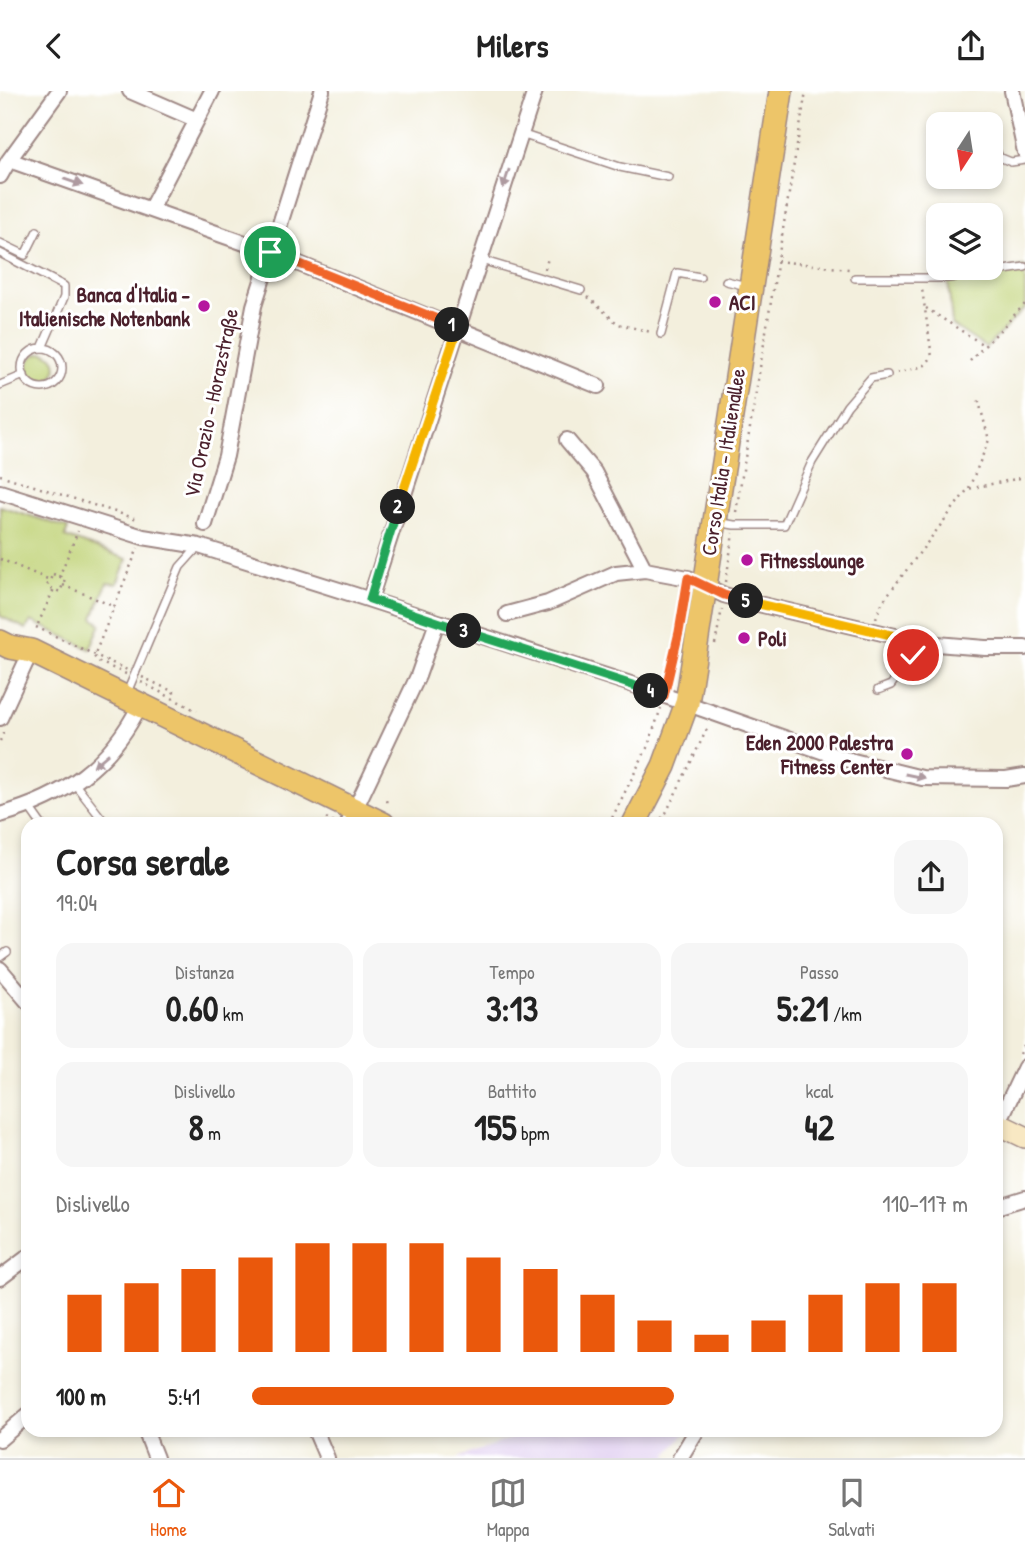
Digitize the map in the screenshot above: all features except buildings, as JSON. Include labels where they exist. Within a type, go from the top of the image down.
[{"type":"main road","name":"Corso Italia - Italienallee","points":[[638,817],[664,766],[687,703],[714,590],[751,286],[781,91]]},
{"type":"main road","points":[[0,629],[15,637],[31,651]]},
{"type":"main road","points":[[0,642],[31,651],[133,701],[167,706],[343,817]]},
{"type":"main road","points":[[354,817],[385,809]]},
{"type":"main road","points":[[1003,1126],[1025,1137]]},
{"type":"street","points":[[0,176],[59,91]]},
{"type":"street","points":[[130,91],[197,120]]},
{"type":"street","points":[[150,208],[212,91]]},
{"type":"street","name":"Via Orazio - Horazstraße","points":[[202,535],[226,456],[254,306],[322,91]]},
{"type":"street","points":[[370,599],[536,91]]},
{"type":"street","points":[[1012,91],[1025,152]]},
{"type":"street","points":[[9,160],[270,252],[598,386]]},
{"type":"street","points":[[567,440],[594,472],[645,570]]},
{"type":"street","points":[[0,492],[142,537],[202,535],[370,599],[687,703],[841,758],[922,778],[1006,779],[1025,776]]},
{"type":"street","points":[[507,614],[548,603],[616,573],[645,570],[674,574],[714,590],[921,642],[985,648],[1025,648]]},
{"type":"street","points":[[347,817],[418,676],[437,622]]},
{"type":"street","points":[[0,718],[31,651]]},
{"type":"street","points":[[0,815],[29,807],[74,783],[110,753],[132,722],[133,701]]},
{"type":"street","points":[[0,969],[21,994]]},
{"type":"street","points":[[1003,1111],[1025,1067]]},
{"type":"street","points":[[1003,1205],[1025,1199]]},
{"type":"street","points":[[0,1278],[21,1262]]},
{"type":"street","points":[[0,1439],[21,1421]]},
{"type":"street","points":[[148,1437],[156,1458]]},
{"type":"street","points":[[318,1437],[327,1458]]},
{"type":"street","points":[[680,1458],[693,1437]]},
{"type":"lane","points":[[522,134],[620,167],[668,177]]},
{"type":"lane","points":[[1003,159],[1011,162],[1025,160]]},
{"type":"lane","points":[[0,243],[24,255],[37,231]]},
{"type":"lane","points":[[0,253],[64,286],[64,297],[42,348]]},
{"type":"lane","points":[[480,260],[581,291]]},
{"type":"lane","points":[[855,278],[948,278],[1025,267]]},
{"type":"lane","points":[[661,334],[677,273],[700,277]]},
{"type":"lane","points":[[726,281],[751,286]]},
{"type":"lane","points":[[42,348],[55,352],[62,370],[57,381],[39,387],[33,385],[24,375],[23,369],[26,356],[42,348]]},
{"type":"lane","points":[[0,385],[24,375]]},
{"type":"lane","points":[[723,523],[784,526],[812,462],[847,406],[871,378],[887,375]]},
{"type":"lane","points":[[133,701],[180,567],[202,535]]},
{"type":"lane","points":[[878,690],[891,685],[921,642]]},
{"type":"lane","points":[[74,783],[101,817]]},
{"type":"lane","points":[[29,807],[36,817]]},
{"type":"path","points":[[714,590],[723,523],[777,261],[806,91]]},
{"type":"path","points":[[777,261],[848,269],[855,278]]},
{"type":"path","points":[[887,375],[924,366],[932,357],[920,279]]},
{"type":"path","points":[[581,291],[618,324],[661,334]]},
{"type":"path","points":[[970,361],[1025,304]]},
{"type":"path","points":[[925,308],[985,346]]},
{"type":"path","points":[[870,631],[883,601],[968,489],[989,440],[978,398]]},
{"type":"path","points":[[0,475],[139,520],[144,524],[146,530],[95,655]]},
{"type":"path","points":[[968,489],[1025,477]]},
{"type":"path","points":[[59,577],[74,540]]},
{"type":"path","points":[[0,559],[50,580]]},
{"type":"path","points":[[53,574],[65,579],[60,592],[47,586],[50,580],[53,574]]},
{"type":"path","points":[[63,585],[115,607]]},
{"type":"path","points":[[54,589],[37,625],[95,655],[95,659],[107,665]]},
{"type":"path","points":[[612,817],[648,746],[664,696],[679,632]]},
{"type":"path","points":[[167,706],[202,714]]},
{"type":"path","points":[[663,817],[706,729],[716,724],[719,715]]},
{"type":"shaded area","points":[[515,1437],[682,1437],[668,1454],[668,1458],[458,1458]]},
{"type":"green space","points":[[1025,267],[1025,308],[986,348],[952,325],[948,280],[1003,280],[1003,270]]},
{"type":"green space","points":[[42,353],[52,357],[56,367],[52,377],[42,381],[32,377],[28,367],[32,357]]},
{"type":"green space","points":[[0,506],[68,528],[65,537],[127,559],[117,584],[107,583],[93,618],[101,624],[90,649],[31,621],[26,629],[0,616]]},
{"type":"place","name":"ACI","points":[[715,302]]},
{"type":"place","name":"Banca d'Italia - Italienische Notenbank","points":[[204,306]]},
{"type":"place","name":"Fitnesslounge","points":[[747,560]]},
{"type":"place","name":"Poli","points":[[744,638]]},
{"type":"place","name":"Eden 2000 Palestra Fitness Center","points":[[907,754]]},
{"type":"route","points":[[270,252],[458,327],[370,599],[664,696],[688,578],[724,595],[921,642],[913,655]]}]
